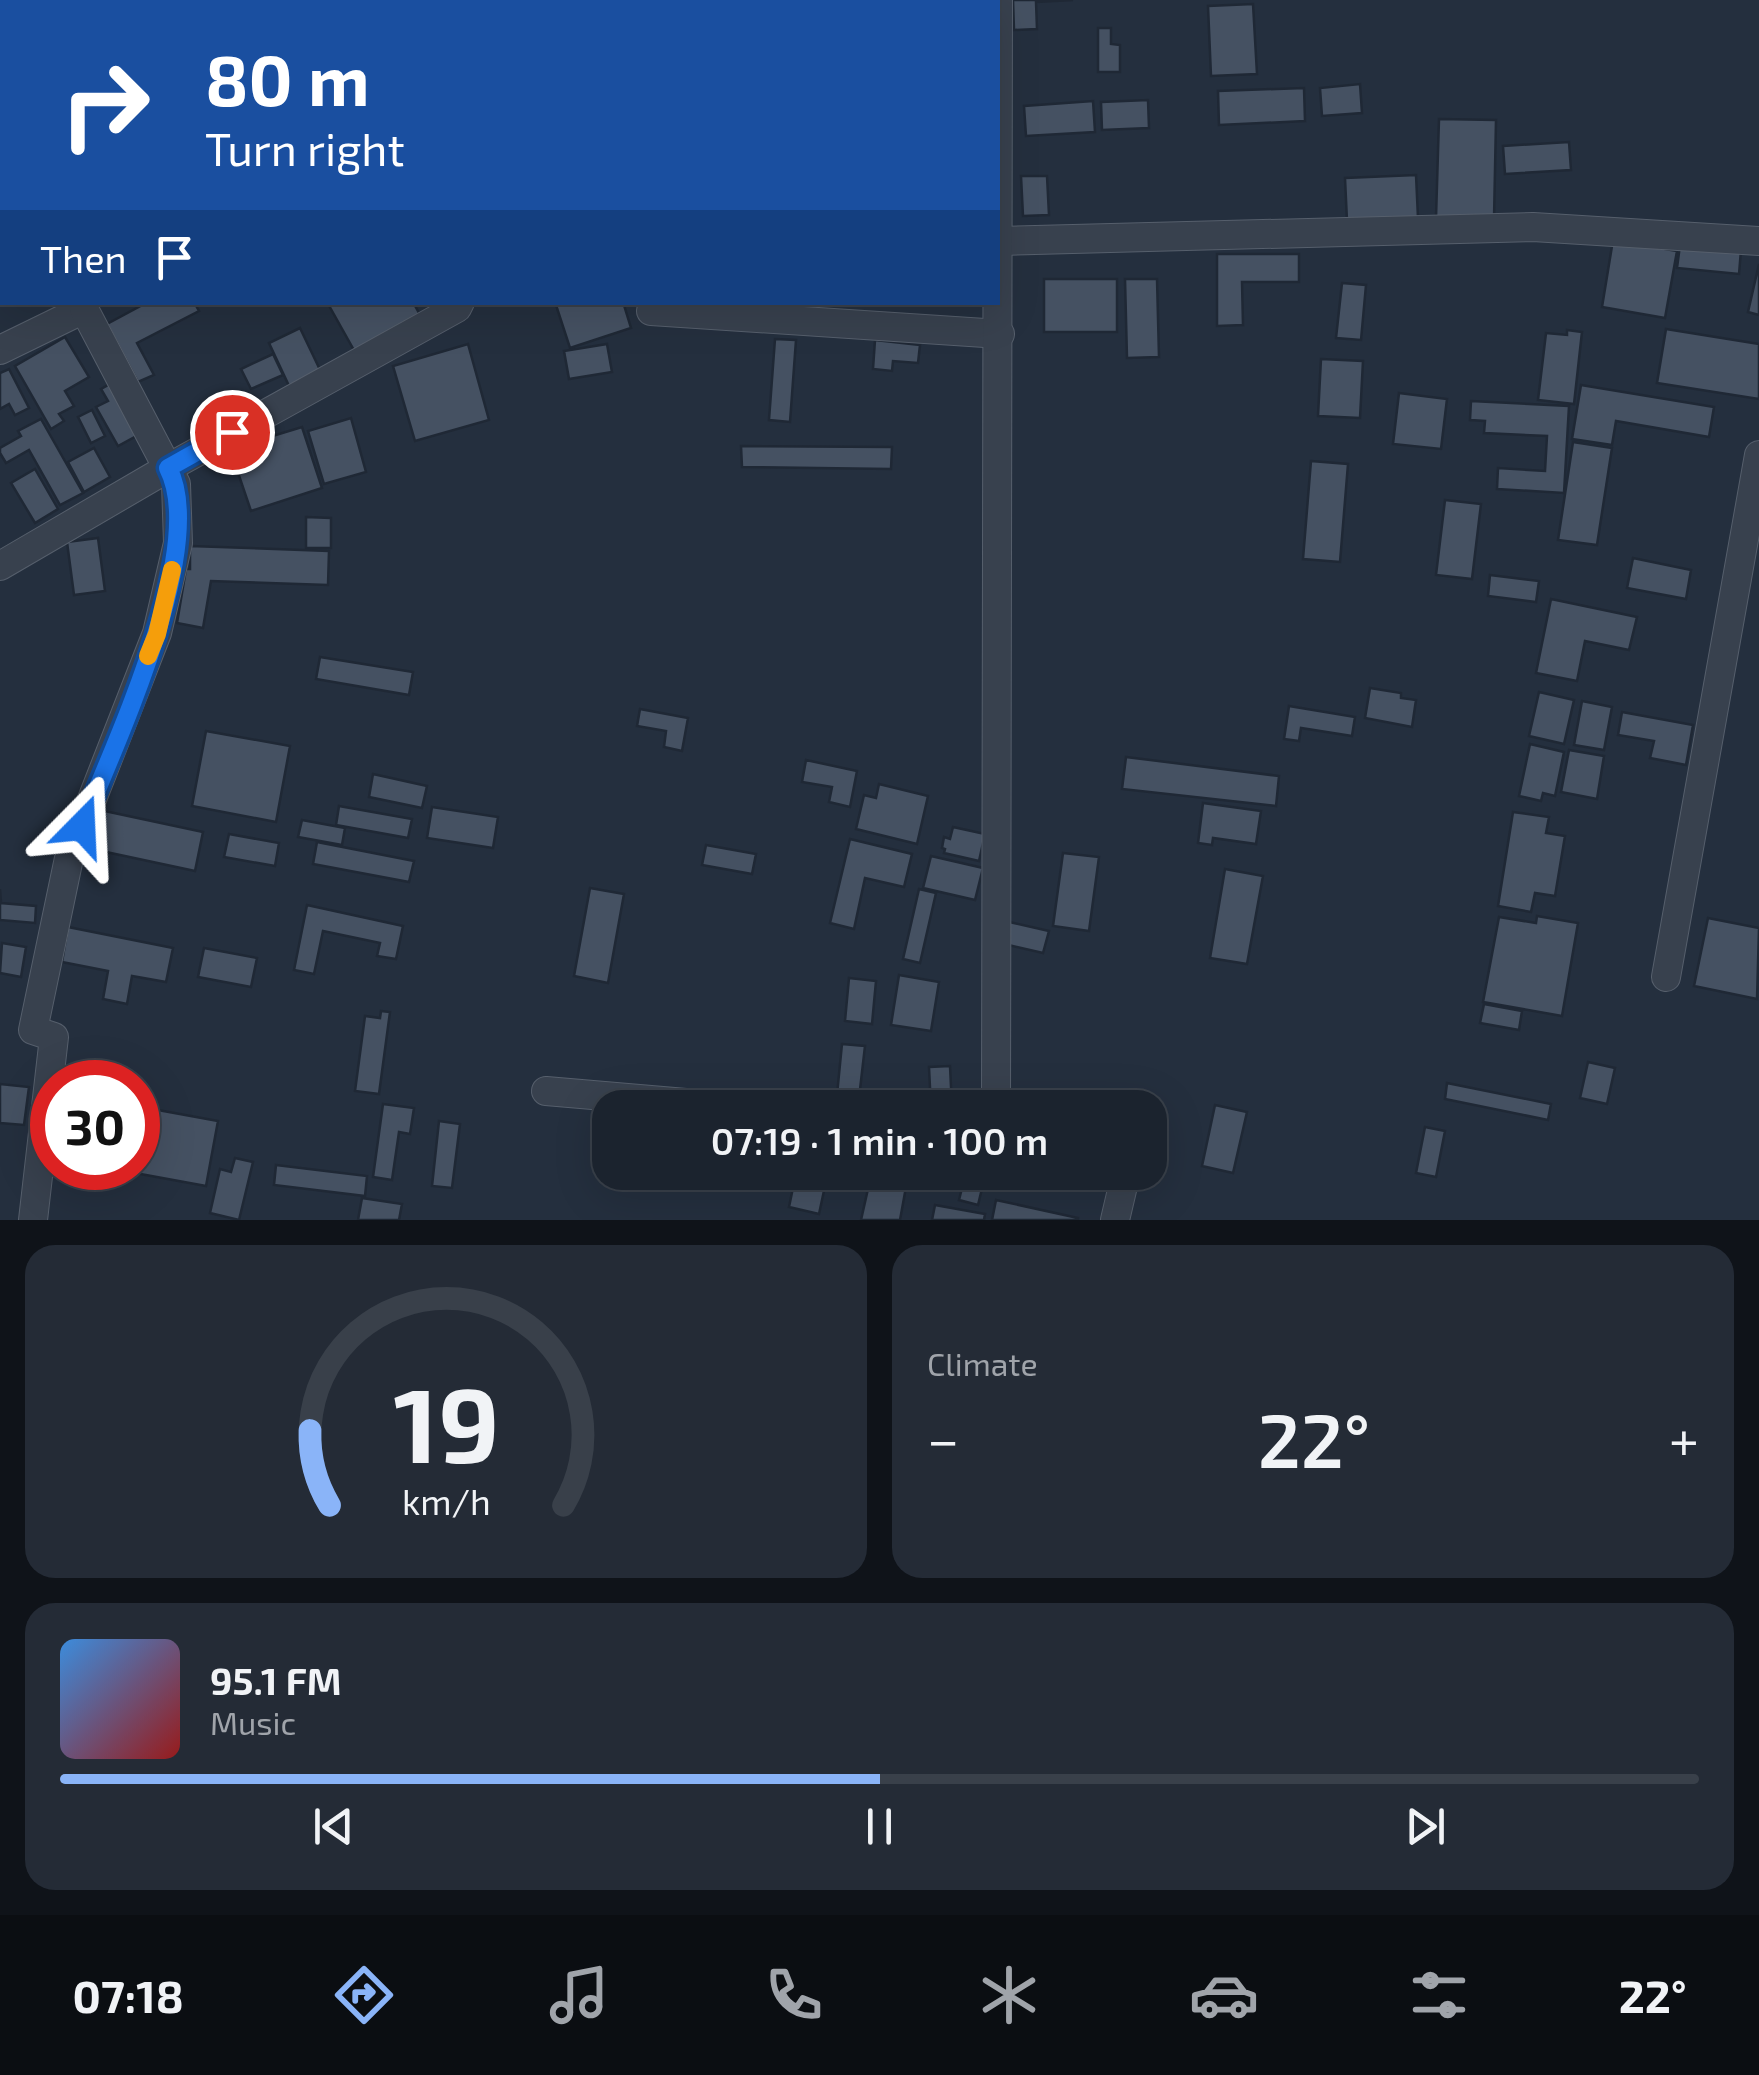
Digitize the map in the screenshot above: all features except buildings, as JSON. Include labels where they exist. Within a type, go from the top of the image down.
[{"type":"street","points":[[996,1090],[1000,241],[1533,227],[1759,241]]},
{"type":"street","points":[[0,566],[458,305]]},
{"type":"street","points":[[0,350],[83,306],[176,484],[178,542],[157,634],[69,858],[33,1030],[54,1038],[34,1220]]},
{"type":"street","points":[[652,311],[1000,334]]},
{"type":"street","points":[[1666,977],[1759,455]]},
{"type":"street","points":[[546,1090],[592,1094]]},
{"type":"street","points":[[1114,1220],[1122,1190]]},
{"type":"slow traffic","points":[[148,656],[172,570]]},
{"type":"route","points":[[82,826],[157,634],[178,542],[176,484],[168,468],[232,432]]}]
